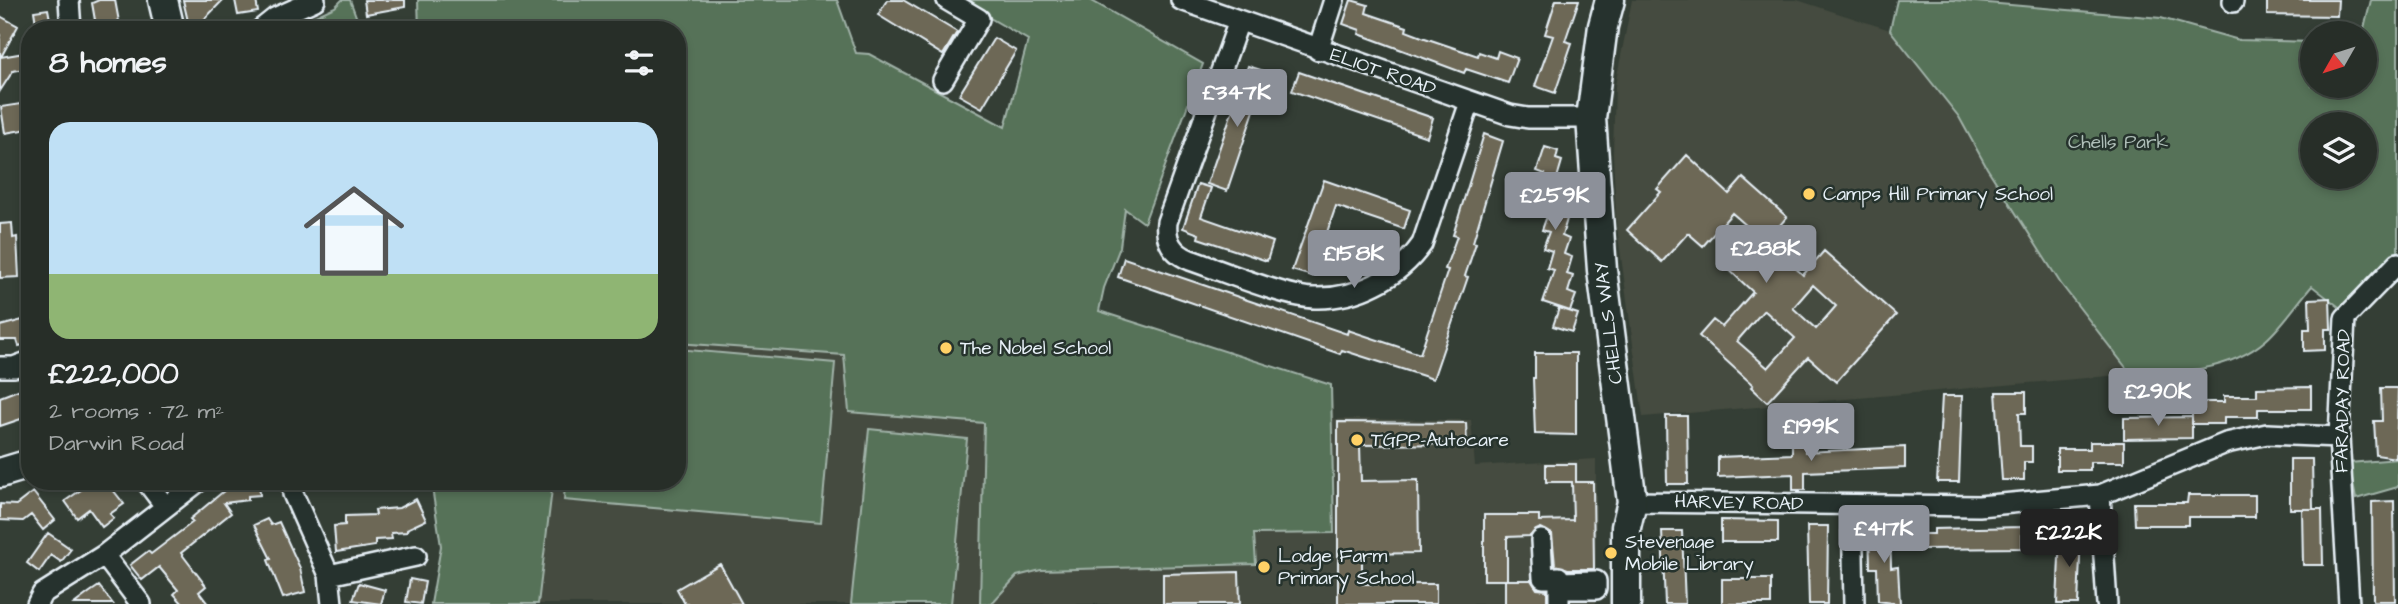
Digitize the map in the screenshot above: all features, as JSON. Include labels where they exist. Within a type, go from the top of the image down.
[{"type":"street","points":[[69,0],[70,21]]},
{"type":"street","points":[[163,0],[168,21]]},
{"type":"street","points":[[271,21],[315,0]]},
{"type":"street","points":[[943,79],[979,19],[947,0]]},
{"type":"street","name":"ELIOT ROAD","points":[[1181,0],[1470,102],[1528,118],[1591,118]]},
{"type":"street","points":[[1318,50],[1334,0]]},
{"type":"street","name":"CHELLS WAY","points":[[1610,0],[1603,26],[1591,118],[1602,270],[1632,502],[1618,591]]},
{"type":"street","points":[[1239,21],[1167,222],[1169,243],[1178,253],[1190,260],[1314,298],[1377,284],[1391,277],[1412,259],[1422,244],[1470,102]]},
{"type":"street","name":"FARADAY ROAD","points":[[2348,604],[2339,437],[2345,318],[2393,264],[2398,262]]},
{"type":"street","points":[[0,367],[21,364]]},
{"type":"street","name":"HARVEY ROAD","points":[[1632,502],[1979,506],[2100,495],[2226,443],[2267,434],[2339,437]]},
{"type":"street","points":[[0,473],[21,467]]},
{"type":"street","points":[[153,490],[165,506]]},
{"type":"street","points":[[37,604],[42,594],[104,555],[187,490]]},
{"type":"street","points":[[293,490],[329,575],[332,604]]},
{"type":"street","points":[[2100,495],[2107,604]]},
{"type":"street","points":[[1852,505],[1854,604]]},
{"type":"street","points":[[1541,540],[1543,578],[1559,577],[1559,592]]},
{"type":"street","points":[[104,555],[141,604]]},
{"type":"street","points":[[329,575],[416,556]]},
{"type":"shaded area","name":"Camps Hill Primary School","points":[[1632,0],[1797,0],[1890,30],[1930,76],[1959,117],[1987,168],[2061,284],[2131,374],[1643,417],[1616,220],[1613,153],[1615,86]]},
{"type":"shaded area","name":"The Nobel School","points":[[686,45],[869,54],[1120,247],[1104,288],[1099,312],[1331,385],[1334,419],[1471,420],[1475,466],[1596,459],[1596,604],[538,604],[552,490],[686,490]]},
{"type":"green space","points":[[342,0],[350,0],[358,21],[315,21],[313,17],[335,7]]},
{"type":"green space","name":"The Nobel School","points":[[418,0],[837,0],[856,53],[869,54],[1005,127],[1028,40],[959,0],[1090,0],[1203,64],[1144,223],[1125,209],[1120,247],[1104,288],[1099,311],[1331,385],[1334,533],[1254,534],[1256,564],[1041,570],[1017,576],[991,604],[980,604],[984,423],[849,412],[844,355],[686,344],[686,21],[419,21]]},
{"type":"green space","name":"Chells Park","points":[[1897,0],[1953,0],[2161,18],[2239,40],[2300,42],[2300,98],[2377,98],[2377,21],[2366,21],[2371,0],[2398,0],[2398,256],[2386,261],[2343,310],[2312,286],[2266,340],[2236,359],[2202,369],[2131,374],[2061,284],[1987,168],[1959,117],[1890,30]]},
{"type":"green space","points":[[686,350],[835,363],[821,523],[564,500],[565,490],[686,490]]},
{"type":"green space","points":[[869,429],[967,439],[951,604],[851,604]]},
{"type":"green space","points":[[2398,459],[2398,487],[2356,499],[2349,463]]},
{"type":"green space","points":[[432,490],[552,490],[538,604],[431,604],[441,546]]},
{"type":"building","points":[[115,0],[119,21],[95,21],[92,3]]},
{"type":"building","points":[[183,0],[223,0],[203,21],[188,21]]},
{"type":"building","points":[[235,0],[256,0],[258,12],[238,15]]},
{"type":"building","points":[[364,0],[405,0],[405,7],[366,14]]},
{"type":"building","points":[[887,0],[903,0],[957,32],[943,55],[878,15]]},
{"type":"building","points":[[1351,0],[1368,5],[1366,13],[1407,27],[1406,31],[1422,37],[1478,56],[1479,52],[1496,58],[1498,51],[1517,58],[1508,83],[1466,69],[1464,73],[1359,34],[1360,30],[1343,24]]},
{"type":"building","points":[[1556,0],[1579,0],[1565,41],[1572,43],[1555,93],[1535,86],[1553,36],[1545,34]]},
{"type":"building","points":[[2267,0],[2338,0],[2337,16],[2267,15]]},
{"type":"building","points":[[48,9],[50,21],[36,21],[34,11]]},
{"type":"building","points":[[0,16],[18,26],[1,57],[21,54],[21,70],[13,71],[0,91]]},
{"type":"building","points":[[994,38],[1016,51],[982,108],[959,95]]},
{"type":"building","points":[[1248,66],[1267,72],[1227,191],[1207,184]]},
{"type":"building","points":[[1299,72],[1433,118],[1427,137],[1292,91]]},
{"type":"building","points":[[21,104],[21,130],[5,133],[1,107]]},
{"type":"building","points":[[1484,134],[1503,141],[1473,242],[1476,243],[1465,276],[1468,277],[1433,379],[1342,350],[1340,354],[1118,277],[1124,258],[1347,334],[1348,330],[1420,354],[1448,270],[1445,269],[1457,236],[1453,235]]},
{"type":"building","points":[[1545,147],[1558,151],[1556,159],[1562,161],[1557,178],[1563,180],[1557,197],[1566,200],[1560,217],[1567,219],[1562,236],[1569,239],[1564,254],[1572,257],[1567,274],[1573,276],[1568,292],[1576,295],[1570,311],[1543,302],[1554,270],[1547,268],[1552,251],[1543,248],[1549,232],[1542,230],[1548,213],[1533,208],[1545,174],[1537,171]]},
{"type":"building","points":[[1687,155],[1729,194],[1743,178],[1787,217],[1766,241],[1803,275],[1824,251],[1896,315],[1836,382],[1808,357],[1767,402],[1751,387],[1753,385],[1699,336],[1713,320],[1722,327],[1753,292],[1725,266],[1755,233],[1732,213],[1703,246],[1688,233],[1662,262],[1627,230],[1661,192],[1657,189]],"holes":[[[1813,285],[1836,306],[1816,329],[1793,308]],[[1764,310],[1795,338],[1768,368],[1737,341]]]},
{"type":"building","points":[[1324,180],[1410,210],[1404,229],[1336,206],[1312,276],[1292,270]]},
{"type":"building","points":[[1198,184],[1211,188],[1201,217],[1273,242],[1267,261],[1198,238],[1199,234],[1183,228]]},
{"type":"building","points":[[12,223],[13,238],[17,237],[19,277],[0,278],[0,224]]},
{"type":"building","points":[[2330,298],[2331,329],[2325,329],[2325,350],[2304,351],[2304,329],[2310,329],[2309,299]]},
{"type":"building","points":[[1559,308],[1578,314],[1572,332],[1553,326]]},
{"type":"building","points":[[21,320],[21,345],[17,340],[0,340],[0,326]]},
{"type":"building","points":[[1535,353],[1576,353],[1576,435],[1535,434]]},
{"type":"building","points":[[2311,387],[2311,409],[2258,409],[2258,417],[2224,417],[2224,424],[2192,424],[2192,402],[2224,402],[2224,396],[2257,396],[2257,388]]},
{"type":"building","points":[[2381,388],[2398,388],[2396,458],[2376,455],[2374,421],[2382,421]]},
{"type":"building","points":[[21,389],[21,419],[0,426],[0,397]]},
{"type":"building","points":[[1996,392],[2026,392],[2026,413],[2019,413],[2020,446],[2032,446],[2032,462],[2024,462],[2024,480],[2002,480]]},
{"type":"building","points":[[1942,396],[1962,396],[1959,482],[1937,482]]},
{"type":"building","points":[[1666,416],[1687,416],[1688,484],[1667,484]]},
{"type":"building","points":[[2192,417],[2192,438],[2124,439],[2124,418]]},
{"type":"building","points":[[1338,422],[1466,423],[1467,444],[1360,445],[1361,481],[1418,480],[1419,553],[1362,554],[1362,584],[1436,584],[1436,604],[1338,604]]},
{"type":"building","points":[[2090,442],[2124,442],[2124,462],[2090,462],[2090,470],[2057,470],[2057,449],[2090,449]]},
{"type":"building","points":[[1792,444],[1805,444],[1805,452],[1905,447],[1905,468],[1805,472],[1805,490],[1793,490],[1793,474],[1718,477],[1718,457],[1792,454]]},
{"type":"building","points":[[2290,459],[2312,459],[2313,509],[2290,509]]},
{"type":"building","points":[[1546,464],[1576,464],[1576,482],[1593,482],[1594,569],[1568,569],[1555,565],[1552,534],[1540,528],[1530,536],[1507,537],[1507,580],[1484,580],[1484,515],[1539,515],[1539,521],[1573,520],[1572,482],[1546,482]]},
{"type":"building","points":[[81,490],[113,490],[124,504],[110,514],[114,518],[102,527],[89,509],[77,518],[65,501]]},
{"type":"building","points":[[225,490],[260,490],[260,495],[248,496],[248,500],[224,503],[231,513],[181,553],[206,586],[199,592],[208,604],[183,604],[174,594],[178,590],[159,567],[142,580],[130,565],[148,551],[151,554],[193,522],[190,519]]},
{"type":"building","points":[[33,492],[55,520],[43,530],[31,515],[23,521],[0,520],[0,504],[16,505]]},
{"type":"building","points":[[2188,495],[2255,495],[2255,517],[2188,517],[2188,525],[2135,525],[2134,503],[2187,503]]},
{"type":"building","points":[[416,499],[426,520],[407,529],[407,532],[391,533],[392,539],[375,540],[375,546],[336,552],[334,526],[345,525],[345,516],[376,515],[375,510],[399,508]]},
{"type":"building","points":[[2394,501],[2395,601],[2373,601],[2372,502]]},
{"type":"building","points":[[2302,509],[2322,509],[2323,565],[2303,565]]},
{"type":"building","points":[[267,519],[271,525],[279,522],[300,568],[305,592],[283,598],[268,560],[271,559],[254,525]]},
{"type":"building","points":[[1721,520],[1778,521],[1778,542],[1721,542]]},
{"type":"building","points":[[1807,526],[1828,526],[1827,604],[1809,604]]},
{"type":"building","points":[[1869,526],[1890,526],[1891,568],[1898,567],[1900,604],[1878,601],[1877,568],[1870,568]]},
{"type":"building","points":[[2022,527],[2022,548],[1922,549],[1922,534],[1934,534],[1934,529]]},
{"type":"building","points":[[1662,531],[1682,531],[1685,604],[1665,604]]},
{"type":"building","points":[[48,533],[71,549],[61,562],[51,555],[39,572],[27,563]]},
{"type":"building","points":[[2060,534],[2081,534],[2078,604],[2057,604]]},
{"type":"building","points":[[720,564],[742,604],[685,604],[677,589]]},
{"type":"building","points":[[1239,572],[1240,604],[1163,604],[1163,574]]},
{"type":"building","points":[[410,579],[425,582],[421,604],[406,602]]},
{"type":"building","points":[[1722,579],[1771,579],[1771,604],[1722,604]]},
{"type":"building","points":[[1505,580],[1531,580],[1537,589],[1547,590],[1547,604],[1505,604]]},
{"type":"building","points":[[359,583],[385,590],[381,604],[353,600]]},
{"type":"building","points":[[99,586],[113,604],[74,604],[90,592]]},
{"type":"place","name":"Camps Hill Primary School","points":[[1809,194]]},
{"type":"place","name":"The Nobel School","points":[[946,348]]},
{"type":"place","name":"TGPP-Autocare","points":[[1357,440]]},
{"type":"place","name":"Stevenage Mobile Library","points":[[1611,553]]},
{"type":"place","name":"Lodge Farm Primary School","points":[[1264,567]]}]
